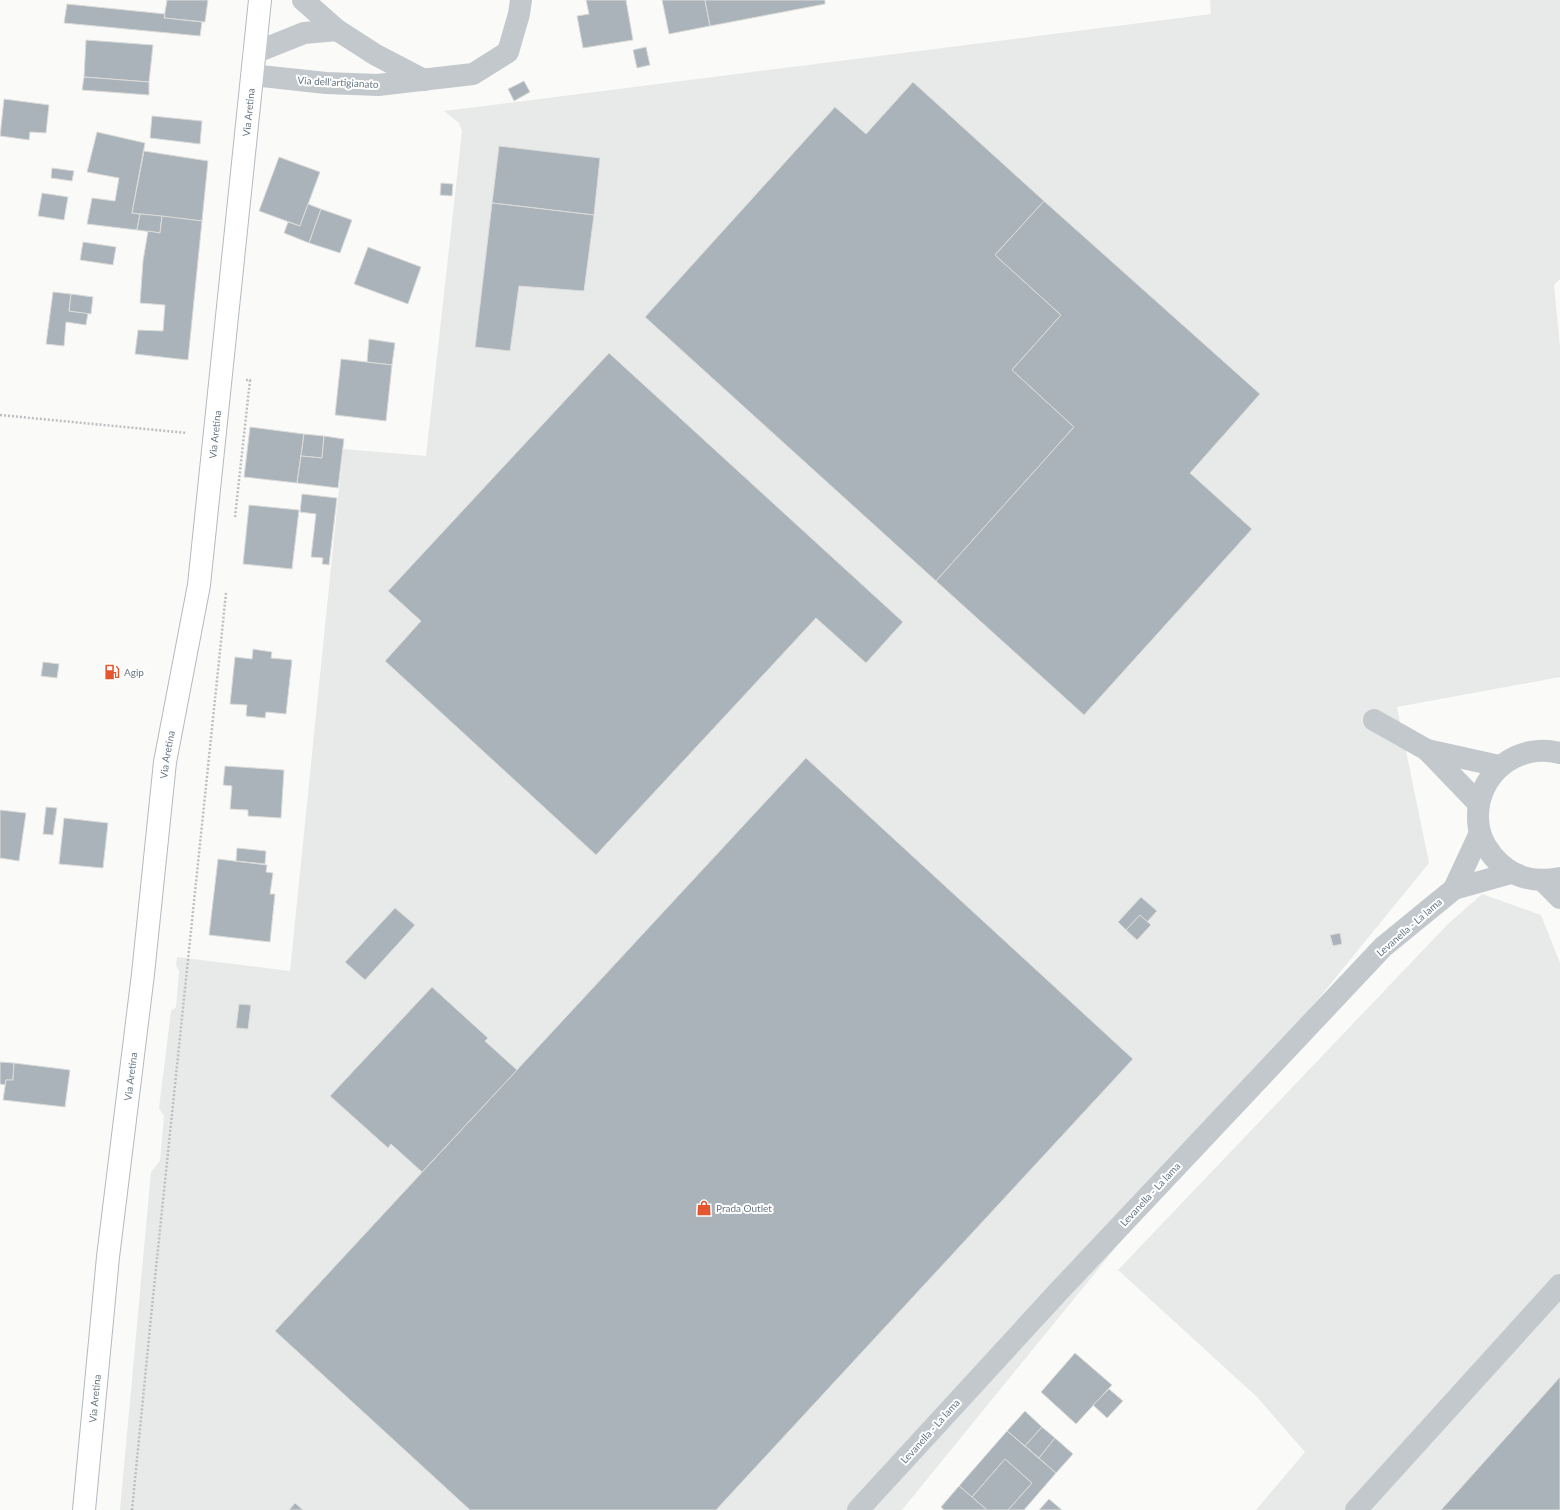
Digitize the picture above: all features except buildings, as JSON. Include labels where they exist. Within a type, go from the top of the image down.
[{"type":"street","name":"Via Aretina","points":[[84,1510],[108,1257],[143,974],[165,762],[199,585],[260,0]]},
{"type":"street","points":[[303,0],[337,30],[376,55],[424,80]]},
{"type":"street","name":"Via dell'artigianato","points":[[252,76],[326,83],[378,85],[474,74],[508,52],[519,14],[521,0]]},
{"type":"street","points":[[254,53],[304,33],[337,30]]},
{"type":"street","points":[[1374,720],[1427,750],[1479,804]]},
{"type":"street","points":[[1427,750],[1499,766]]},
{"type":"street","name":"Levanella - La lama","points":[[1551,879],[1526,878],[1512,873],[1498,862],[1487,849],[1480,833],[1478,819],[1479,804],[1486,783],[1499,766],[1515,756],[1532,751],[1551,750],[1560,753]]},
{"type":"street","name":"Levanella - La lama","points":[[1454,889],[1480,833]]},
{"type":"street","name":"Levanella - La lama","points":[[858,1510],[1059,1291],[1383,947],[1454,889],[1512,873]]},
{"type":"street","points":[[1551,879],[1560,898]]},
{"type":"street","points":[[1356,1510],[1560,1284]]},
{"type":"path","points":[[0,415],[214,436]]},
{"type":"shaded area","points":[[1210,0],[1560,0],[1560,279],[1554,285],[1560,347],[1560,677],[1397,707],[1429,863],[902,1510],[120,1510],[151,1172],[160,1161],[164,1116],[159,1108],[171,1011],[176,1007],[179,971],[176,965],[177,957],[290,971],[343,449],[426,456],[462,131],[459,123],[444,111],[1211,14]]},
{"type":"shaded area","points":[[1482,894],[1541,915],[1560,963],[1560,1510],[1256,1510],[1305,1452],[1257,1397],[1118,1270],[1448,924]]},
{"type":"place","name":"Agip","points":[[112,672]]},
{"type":"place","name":"Prada Outlet","points":[[704,1208]]}]
